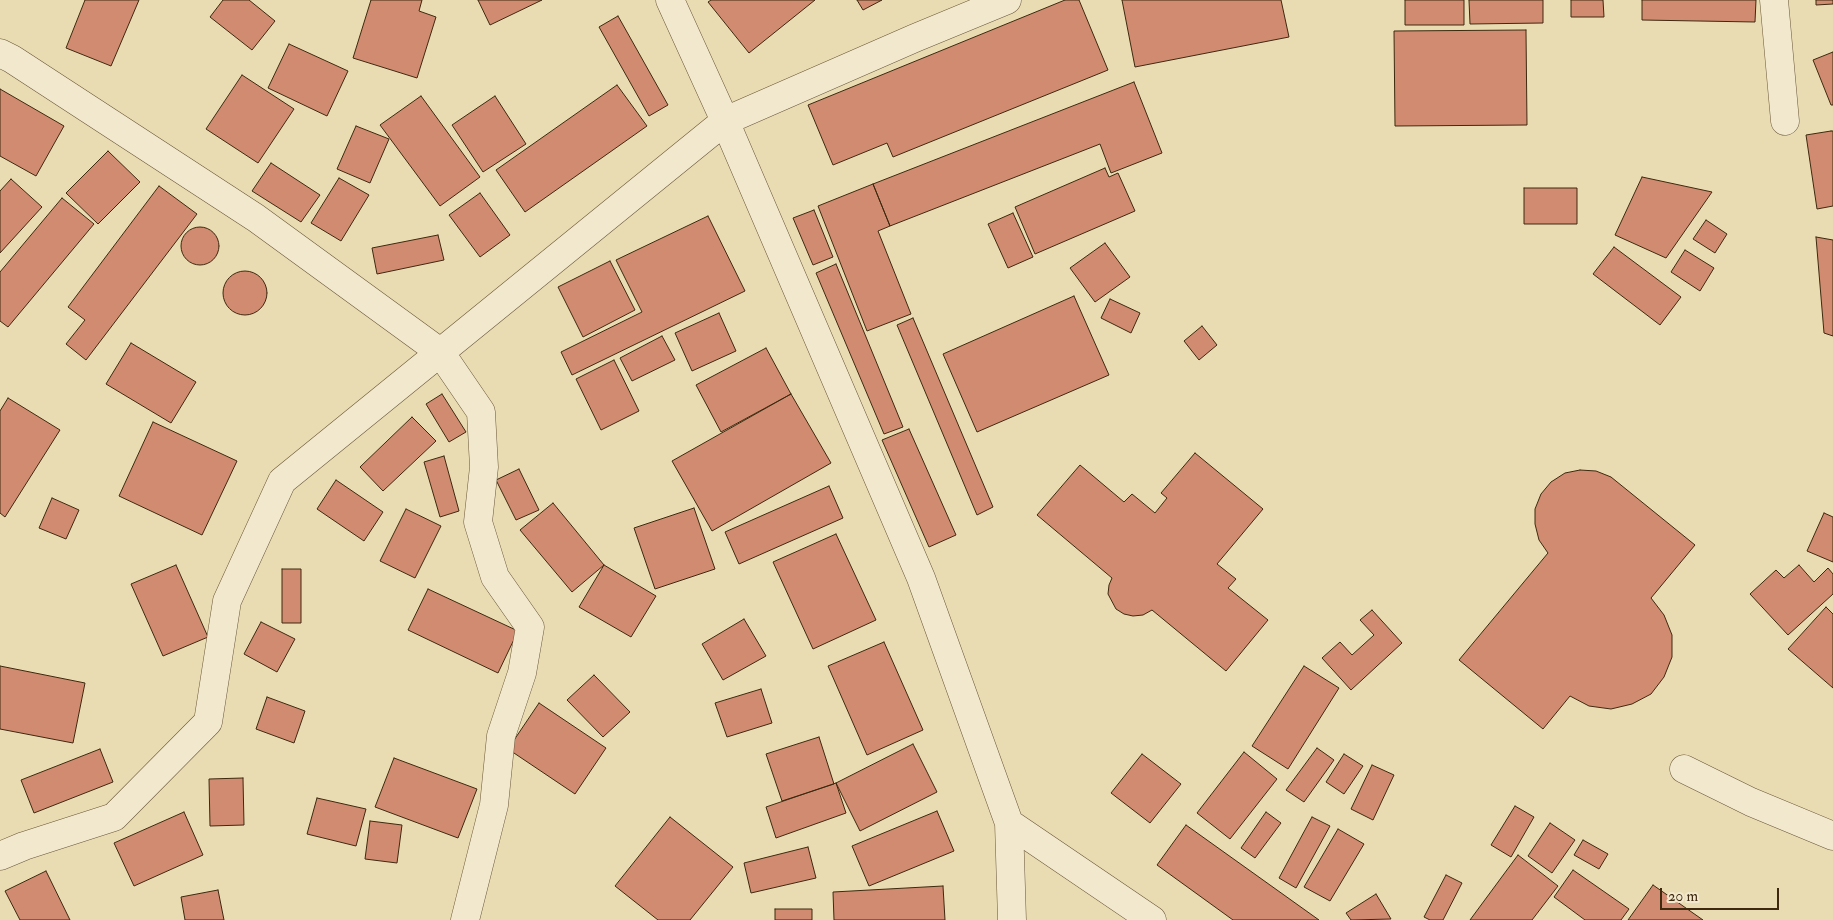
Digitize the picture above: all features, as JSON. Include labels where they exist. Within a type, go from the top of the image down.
[{"type":"street","points":[[670,0],[725,121],[921,578],[1010,822],[1012,920]]},
{"type":"street","points":[[0,856],[24,846],[114,817],[208,722],[228,601],[282,481],[725,121],[914,38],[1007,0]]},
{"type":"street","points":[[1774,0],[1785,121]]},
{"type":"street","points":[[0,53],[256,218],[440,352],[481,412],[484,467],[478,522],[495,577],[530,627],[522,673],[501,736],[494,806],[465,920]]},
{"type":"street","points":[[1684,769],[1751,802],[1833,836]]},
{"type":"street","points":[[1010,822],[1152,920]]},
{"type":"building","points":[[85,0],[139,0],[111,66],[66,48]]},
{"type":"building","points":[[223,0],[249,0],[275,21],[252,50],[210,17]]},
{"type":"building","points":[[371,0],[422,0],[419,11],[436,17],[417,78],[353,58]]},
{"type":"building","points":[[478,0],[542,0],[490,25]]},
{"type":"building","points":[[711,0],[815,0],[749,53],[708,2]]},
{"type":"building","points":[[857,0],[882,0],[863,10]]},
{"type":"building","points":[[1065,0],[1079,0],[1108,70],[893,157],[887,143],[833,165],[808,105]]},
{"type":"building","points":[[1122,0],[1281,0],[1289,37],[1135,67]]},
{"type":"building","points":[[1405,0],[1464,0],[1464,25],[1405,25]]},
{"type":"building","points":[[1469,0],[1543,0],[1543,23],[1470,24]]},
{"type":"building","points":[[1571,0],[1603,0],[1604,17],[1571,17]]},
{"type":"building","points":[[1642,0],[1756,0],[1755,22],[1642,20]]},
{"type":"building","points":[[1816,0],[1833,0],[1833,4],[1816,5]]},
{"type":"building","points":[[618,16],[668,105],[649,116],[599,27]]},
{"type":"building","points":[[1526,30],[1527,125],[1395,126],[1394,31]]},
{"type":"building","points":[[289,44],[348,71],[327,116],[268,88]]},
{"type":"building","points":[[1833,52],[1833,105],[1831,105],[1813,60]]},
{"type":"building","points":[[242,75],[294,109],[258,163],[206,129]]},
{"type":"building","points":[[1134,82],[1162,153],[1111,173],[1100,144],[890,226],[873,184]]},
{"type":"building","points":[[617,85],[647,126],[525,212],[496,170]]},
{"type":"building","points":[[0,89],[64,126],[36,176],[0,156]]},
{"type":"building","points":[[421,96],[480,177],[440,206],[380,125]]},
{"type":"building","points":[[495,96],[526,144],[483,172],[452,125]]},
{"type":"building","points":[[356,126],[389,139],[370,183],[337,169]]},
{"type":"building","points":[[1833,131],[1833,206],[1817,209],[1806,135]]},
{"type":"building","points":[[108,151],[140,182],[98,224],[66,193]]},
{"type":"building","points":[[271,163],[320,195],[301,222],[252,191]]},
{"type":"building","points":[[1105,168],[1109,177],[1118,173],[1135,211],[1035,254],[1015,207]]},
{"type":"building","points":[[1642,177],[1712,192],[1666,258],[1615,235]]},
{"type":"building","points":[[339,178],[369,195],[341,241],[311,223]]},
{"type":"building","points":[[11,179],[42,207],[0,253],[0,191]]},
{"type":"building","points":[[873,184],[890,226],[878,231],[911,314],[867,331],[818,206]]},
{"type":"building","points":[[159,186],[197,214],[86,360],[66,344],[85,320],[68,307]]},
{"type":"building","points":[[1524,188],[1577,188],[1577,224],[1524,224]]},
{"type":"building","points":[[480,193],[510,235],[480,257],[449,215]]},
{"type":"building","points":[[62,198],[94,224],[8,327],[0,321],[0,272]]},
{"type":"building","points":[[814,210],[833,257],[813,265],[793,218]]},
{"type":"building","points":[[1013,213],[1033,257],[1008,268],[988,224]]},
{"type":"building","points":[[708,216],[745,291],[572,375],[561,352],[642,312],[616,260]]},
{"type":"building","points":[[1706,220],[1727,234],[1715,253],[1693,239]]},
{"type":"building","points":[[200,227],[213,233],[219,246],[213,259],[200,265],[187,259],[181,246],[187,233]]},
{"type":"building","points":[[438,235],[444,260],[377,274],[372,248]]},
{"type":"building","points":[[1816,237],[1833,240],[1833,336],[1824,333]]},
{"type":"building","points":[[1105,243],[1130,277],[1095,302],[1070,268]]},
{"type":"building","points":[[1614,247],[1681,297],[1660,325],[1593,274]]},
{"type":"building","points":[[1685,250],[1714,268],[1700,291],[1671,272]]},
{"type":"building","points":[[610,261],[635,310],[583,337],[558,287]]},
{"type":"building","points":[[836,264],[903,427],[884,434],[816,273]]},
{"type":"building","points":[[241,271],[249,271],[261,277],[267,293],[261,309],[249,315],[241,315],[229,309],[223,297],[223,289],[229,277]]},
{"type":"building","points":[[1074,296],[1109,375],[977,432],[943,354]]},
{"type":"building","points":[[1110,299],[1140,313],[1131,333],[1101,318]]},
{"type":"building","points":[[719,313],[736,351],[692,371],[675,333]]},
{"type":"building","points":[[913,318],[993,507],[977,515],[897,325]]},
{"type":"building","points":[[1202,326],[1217,345],[1199,360],[1184,341]]},
{"type":"building","points":[[662,336],[675,360],[632,381],[620,358]]},
{"type":"building","points":[[131,343],[196,382],[171,423],[106,384]]},
{"type":"building","points":[[766,348],[791,394],[721,432],[696,385]]},
{"type":"building","points":[[614,360],[639,411],[601,430],[576,379]]},
{"type":"building","points":[[442,394],[466,432],[449,442],[426,404]]},
{"type":"building","points":[[791,394],[831,463],[712,531],[672,461]]},
{"type":"building","points":[[8,398],[60,430],[5,517],[0,513],[0,411]]},
{"type":"building","points":[[412,417],[436,441],[383,491],[360,467]]},
{"type":"building","points":[[153,422],[237,461],[202,535],[119,496]]},
{"type":"building","points":[[909,429],[956,535],[929,547],[882,440]]},
{"type":"building","points":[[1195,453],[1263,509],[1217,564],[1236,579],[1228,588],[1268,620],[1226,671],[1152,610],[1143,615],[1133,616],[1124,614],[1116,609],[1108,594],[1112,578],[1037,515],[1080,465],[1124,502],[1132,494],[1155,513],[1167,498],[1161,493]]},
{"type":"building","points":[[444,456],[459,511],[440,517],[424,462]]},
{"type":"building","points":[[519,469],[539,510],[516,520],[496,480]]},
{"type":"building","points":[[1580,470],[1596,471],[1611,477],[1695,545],[1651,598],[1664,615],[1672,635],[1672,657],[1664,677],[1651,694],[1632,704],[1611,709],[1589,706],[1570,696],[1543,729],[1459,660],[1548,553],[1539,540],[1535,524],[1535,509],[1541,494],[1551,482],[1565,473]]},
{"type":"building","points":[[336,480],[383,512],[364,541],[317,509]]},
{"type":"building","points":[[829,486],[843,518],[739,564],[725,532]]},
{"type":"building","points":[[52,498],[79,510],[66,539],[39,528]]},
{"type":"building","points":[[553,503],[604,565],[572,592],[520,530]]},
{"type":"building","points":[[694,508],[715,569],[655,589],[634,528]]},
{"type":"building","points":[[406,509],[441,526],[415,578],[380,561]]},
{"type":"building","points":[[1824,513],[1833,517],[1833,562],[1807,551]]},
{"type":"building","points":[[836,534],[876,620],[813,649],[773,562]]},
{"type":"building","points":[[176,565],[208,637],[163,656],[131,584]]},
{"type":"building","points":[[604,565],[656,596],[631,637],[579,607]]},
{"type":"building","points":[[1799,565],[1814,582],[1828,568],[1833,574],[1833,594],[1788,635],[1750,594],[1776,570],[1784,578]]},
{"type":"building","points":[[282,569],[301,569],[301,623],[282,623]]},
{"type":"building","points":[[428,589],[518,631],[498,673],[408,630]]},
{"type":"building","points":[[1826,607],[1833,614],[1833,688],[1788,649]]},
{"type":"building","points":[[1372,610],[1402,643],[1351,690],[1322,658],[1340,642],[1352,655],[1374,635],[1360,620]]},
{"type":"building","points":[[744,619],[766,656],[723,680],[702,644]]},
{"type":"building","points":[[261,622],[295,639],[277,672],[244,654]]},
{"type":"building","points":[[884,642],[923,730],[867,755],[828,666]]},
{"type":"building","points":[[0,666],[85,683],[73,743],[0,729]]},
{"type":"building","points":[[1304,666],[1339,688],[1288,769],[1252,746]]},
{"type":"building","points":[[594,675],[630,712],[603,737],[567,700]]},
{"type":"building","points":[[761,689],[772,723],[727,737],[715,703]]},
{"type":"building","points":[[267,697],[305,711],[294,743],[256,729]]},
{"type":"building","points":[[539,703],[606,748],[575,794],[508,749]]},
{"type":"building","points":[[819,737],[834,784],[782,801],[766,754]]},
{"type":"building","points":[[913,744],[937,792],[860,831],[836,783]]},
{"type":"building","points":[[1317,748],[1334,760],[1304,802],[1286,790]]},
{"type":"building","points":[[100,749],[113,782],[34,813],[21,780]]},
{"type":"building","points":[[1244,752],[1277,779],[1230,839],[1197,813]]},
{"type":"building","points":[[1142,754],[1181,784],[1150,823],[1111,793]]},
{"type":"building","points":[[1344,754],[1363,766],[1344,794],[1326,782]]},
{"type":"building","points":[[394,758],[477,789],[458,838],[375,807]]},
{"type":"building","points":[[1372,765],[1394,775],[1373,820],[1351,809]]},
{"type":"building","points":[[243,778],[244,825],[210,826],[209,779]]},
{"type":"building","points":[[836,783],[846,813],[776,838],[766,807]]},
{"type":"building","points":[[317,798],[366,809],[356,846],[307,834]]},
{"type":"building","points":[[1515,806],[1534,817],[1511,857],[1491,845]]},
{"type":"building","points":[[937,811],[954,851],[869,886],[852,846]]},
{"type":"building","points":[[184,812],[203,855],[134,886],[114,843]]},
{"type":"building","points":[[1266,812],[1281,823],[1255,858],[1241,848]]},
{"type":"building","points":[[670,817],[733,867],[690,920],[658,920],[615,886]]},
{"type":"building","points":[[1312,817],[1330,826],[1296,888],[1279,878]]},
{"type":"building","points":[[370,821],[402,825],[397,863],[365,859]]},
{"type":"building","points":[[1550,823],[1575,840],[1552,873],[1528,856]]},
{"type":"building","points":[[1186,825],[1319,920],[1233,920],[1157,865]]},
{"type":"building","points":[[1338,829],[1364,844],[1330,901],[1304,887]]},
{"type":"building","points":[[1583,840],[1608,854],[1599,869],[1574,855]]},
{"type":"building","points":[[808,847],[816,878],[751,893],[744,863]]},
{"type":"building","points":[[1518,855],[1558,886],[1532,920],[1470,920]]},
{"type":"building","points":[[1573,870],[1629,909],[1621,920],[1585,920],[1554,897]]},
{"type":"building","points":[[46,871],[70,920],[20,920],[5,891]]},
{"type":"building","points":[[1446,875],[1462,883],[1443,920],[1430,920],[1424,917]]},
{"type":"building","points":[[1653,885],[1703,920],[1628,920]]},
{"type":"building","points":[[943,886],[945,920],[834,920],[833,892]]},
{"type":"building","points":[[218,890],[224,920],[185,920],[181,897]]},
{"type":"building","points":[[1376,894],[1391,919],[1351,920],[1346,913]]},
{"type":"building","points":[[775,909],[812,909],[812,920],[775,920]]}]
